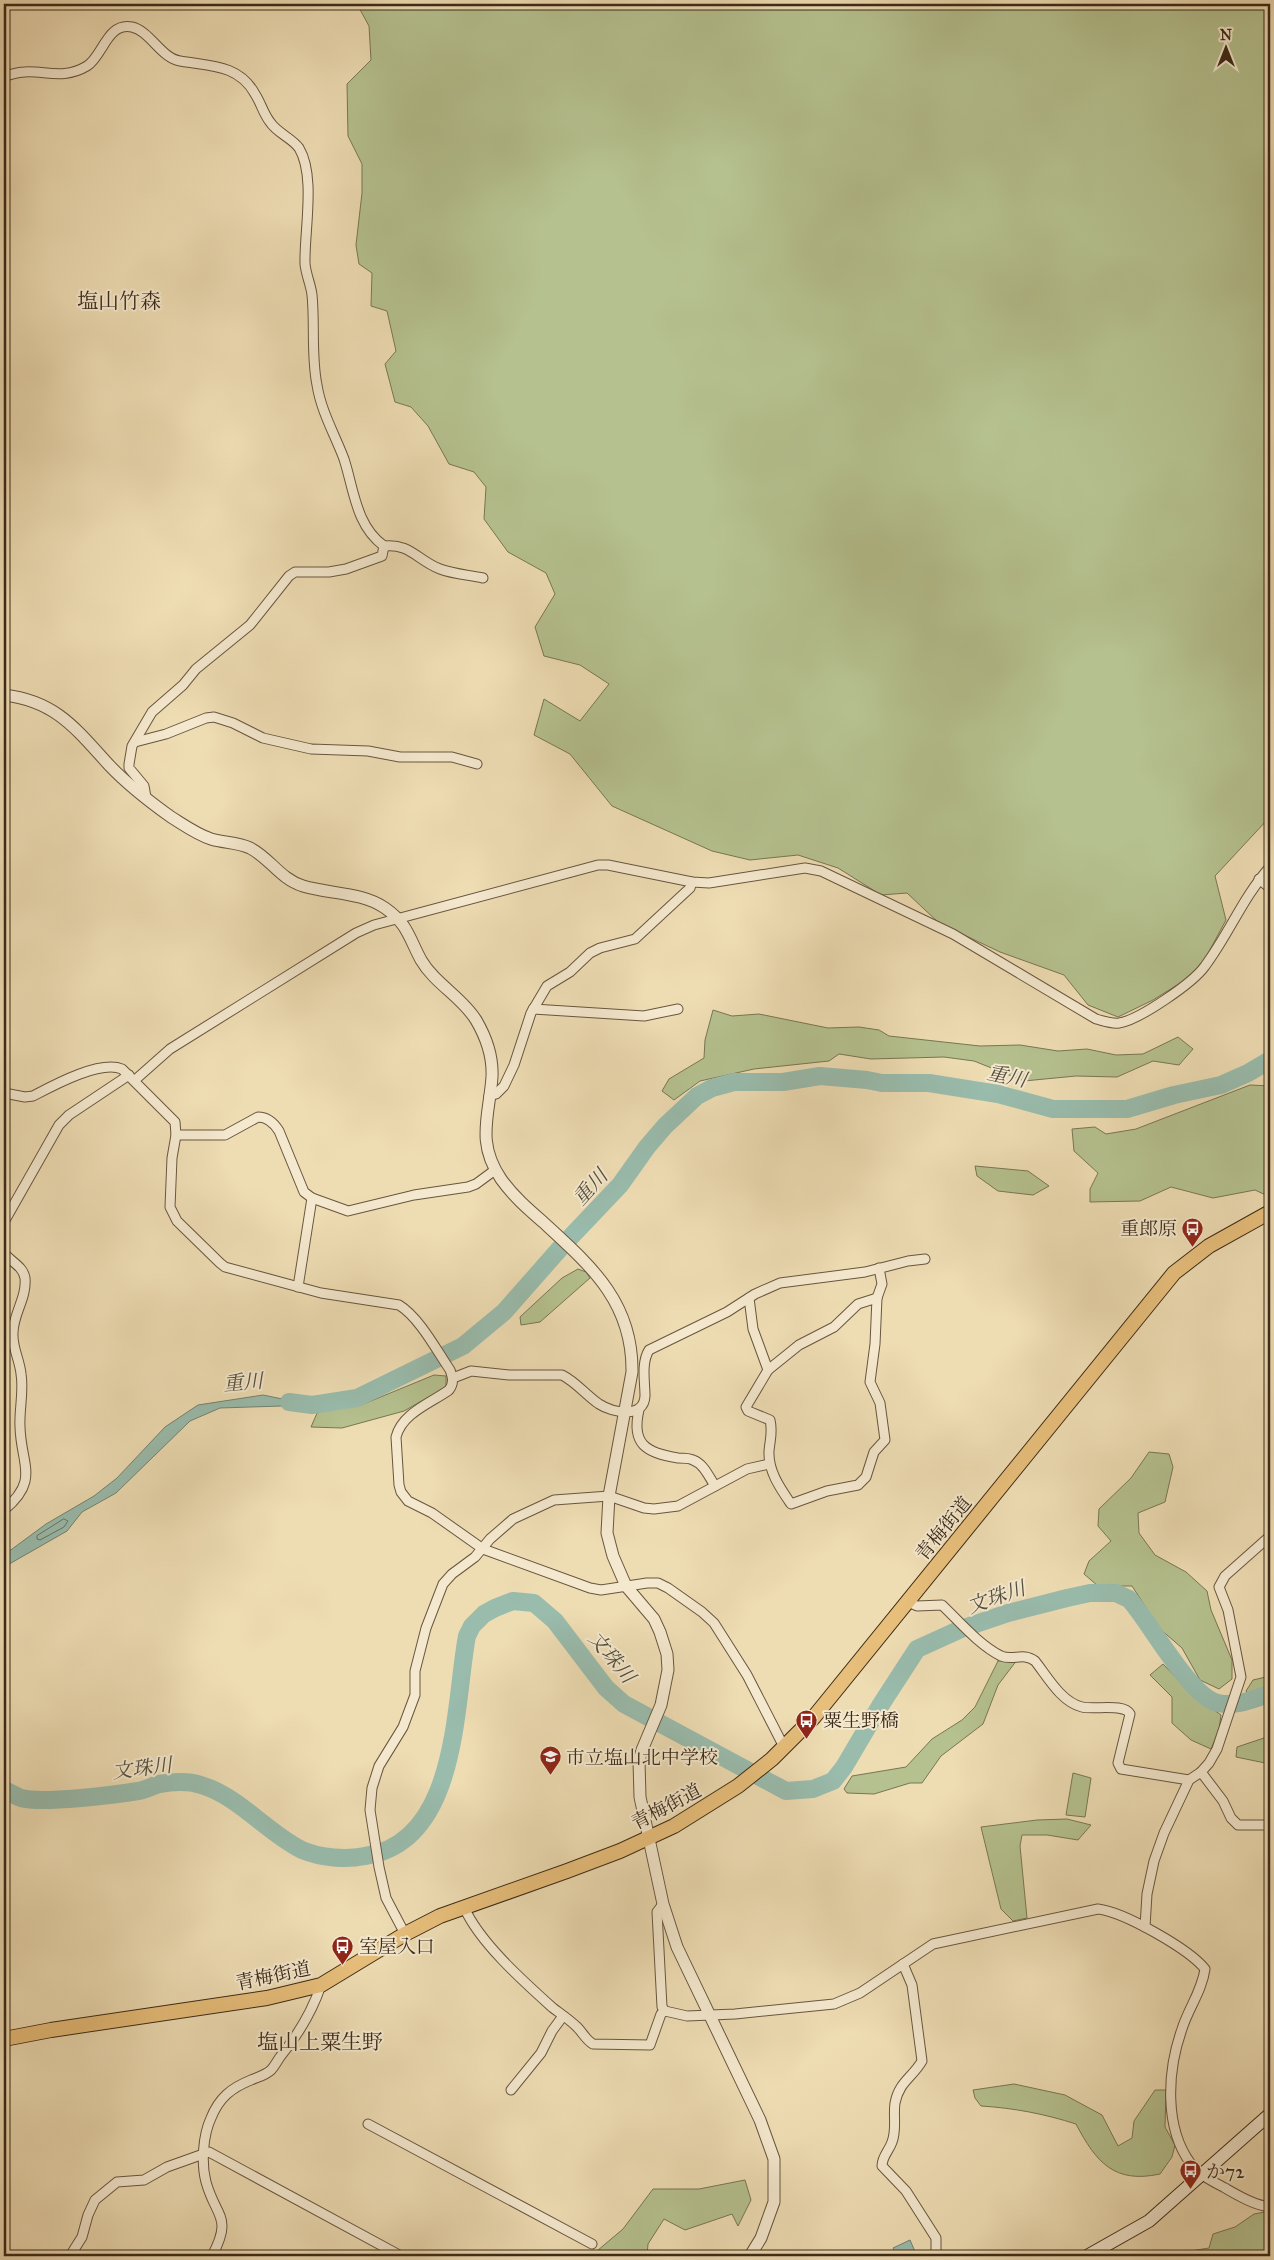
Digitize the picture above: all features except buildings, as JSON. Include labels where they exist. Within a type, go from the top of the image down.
[{"type":"highway","name":"青梅街道","points":[[4,2039],[51,2030],[268,1998],[321,1985],[405,1934],[440,1916],[567,1871],[647,1838],[699,1812],[772,1760],[814,1717],[1174,1273],[1209,1246],[1270,1212]]},
{"type":"main road","points":[[1087,2256],[1148,2221],[1270,2114]]},
{"type":"street","points":[[4,77],[16,71],[26,70],[63,75],[70,74],[92,62],[106,40],[115,32],[123,28],[132,27],[139,30],[171,59],[223,67],[235,72],[251,87],[270,123],[279,133],[299,148],[305,164],[308,228],[305,262],[312,295],[317,385],[344,461],[362,521],[384,546]]},
{"type":"street","points":[[384,546],[395,545],[413,551],[426,563],[442,570],[482,578]]},
{"type":"street","points":[[146,797],[144,786],[129,768],[134,742],[152,712],[183,685],[196,669],[250,625],[289,576],[302,571],[316,572],[346,569],[382,556],[384,546]]},
{"type":"street","points":[[4,695],[35,702],[64,718],[80,732],[126,781],[196,833],[212,839],[240,844],[252,849],[293,882],[369,900],[384,907],[404,924],[421,960],[474,1016],[482,1030],[491,1060],[492,1077],[485,1131],[488,1149],[495,1170],[519,1200],[582,1257],[604,1283],[616,1302],[629,1334],[632,1372],[609,1496],[607,1533],[613,1556],[626,1586],[654,1619],[667,1654],[668,1670],[661,1705],[639,1761],[638,1778],[647,1838],[663,1904],[677,1947],[760,2120],[774,2160],[774,2202],[769,2220],[750,2256]]},
{"type":"street","points":[[134,742],[166,734],[206,718],[214,717],[232,723],[263,738],[311,749],[368,751],[400,757],[452,757],[476,764]]},
{"type":"street","points":[[4,1222],[59,1125],[69,1114],[132,1077],[170,1049],[356,933],[374,925],[598,865],[608,865],[692,882],[709,883],[805,868],[822,871],[953,934],[1096,1019],[1118,1023],[1128,1021],[1155,1007],[1203,969],[1217,949],[1242,903],[1270,867]]},
{"type":"street","points":[[1259,880],[1270,888]]},
{"type":"street","points":[[489,1096],[496,1094],[504,1086],[514,1065],[533,1009],[547,986],[570,972],[590,953],[600,948],[628,942],[642,934],[690,888],[692,882]]},
{"type":"street","points":[[533,1009],[644,1016],[678,1009]]},
{"type":"street","points":[[4,1093],[25,1097],[33,1096],[81,1074],[110,1067],[122,1069],[132,1077],[175,1122],[176,1135],[172,1158],[170,1208],[176,1221],[226,1267],[321,1293],[399,1305],[406,1309],[451,1374],[452,1385],[449,1390],[419,1408],[398,1430],[396,1437],[400,1485],[401,1492],[408,1501],[432,1512],[483,1549],[590,1588],[601,1590],[647,1583],[658,1583],[668,1588],[714,1623],[747,1675],[784,1747]]},
{"type":"street","points":[[176,1135],[225,1135],[258,1117],[264,1117],[274,1124],[279,1131],[300,1186],[312,1198],[340,1210],[354,1211],[414,1195],[468,1187],[476,1184],[495,1170]]},
{"type":"street","points":[[298,1287],[312,1198]]},
{"type":"street","points":[[4,1253],[20,1267],[25,1280],[24,1296],[13,1331],[22,1377],[20,1429],[26,1472],[20,1495],[4,1510]]},
{"type":"street","points":[[715,1486],[702,1465],[693,1459],[661,1455],[648,1449],[637,1436],[635,1427],[638,1410],[644,1402],[645,1365],[649,1350],[727,1312],[748,1298],[789,1281],[879,1268],[925,1259]]},
{"type":"street","points":[[877,1298],[858,1304],[834,1327],[798,1345],[768,1370],[746,1407],[748,1411],[770,1420],[773,1432],[769,1450],[770,1464],[779,1486],[791,1504],[827,1491],[858,1485],[866,1477],[874,1452],[885,1440],[880,1403],[870,1382],[875,1344],[877,1298],[882,1284],[879,1268]]},
{"type":"street","points":[[748,1298],[753,1329],[768,1370]]},
{"type":"street","points":[[451,1374],[471,1371],[509,1376],[562,1376],[569,1379],[600,1404],[625,1412],[638,1410]]},
{"type":"street","points":[[405,1934],[386,1898],[372,1820],[372,1788],[380,1766],[403,1727],[415,1695],[415,1670],[426,1628],[443,1584],[452,1574],[475,1557],[513,1519],[554,1500],[609,1496],[644,1508],[654,1509],[678,1506],[747,1469],[770,1464]]},
{"type":"street","points":[[1145,1927],[1154,1861],[1189,1780],[1201,1772],[1209,1763],[1217,1748],[1241,1677],[1228,1610],[1219,1587],[1226,1576],[1270,1536]]},
{"type":"street","points":[[908,1602],[918,1606],[942,1605],[976,1638],[1004,1657],[1029,1656],[1066,1699],[1079,1706],[1094,1709],[1122,1707],[1128,1709],[1130,1714],[1118,1762],[1121,1769],[1189,1780]]},
{"type":"street","points":[[1201,1772],[1223,1801],[1231,1818],[1238,1825],[1270,1825]]},
{"type":"street","points":[[663,1904],[657,1912],[662,2007],[665,2011],[687,2016],[834,2004],[860,1993],[933,1944],[1098,1909],[1110,1910],[1145,1927],[1197,1959],[1206,1969],[1204,1979],[1181,2029],[1170,2108],[1171,2121],[1176,2136],[1191,2165],[1202,2175],[1256,2204],[1270,2207]]},
{"type":"street","points":[[464,1907],[471,1924],[480,1936],[593,2044],[650,2045],[661,2014],[665,2011]]},
{"type":"street","points":[[904,1964],[912,1985],[922,2061],[916,2071],[902,2082],[895,2103],[895,2129],[892,2142],[882,2160],[882,2166],[906,2191],[933,2233],[936,2238],[936,2256]]},
{"type":"street","points":[[212,2256],[221,2238],[223,2227],[221,2216],[206,2181],[204,2154],[210,2118],[222,2096],[237,2086],[263,2076],[272,2069],[295,2038],[308,2016],[321,1985]]},
{"type":"street","points":[[511,2090],[541,2053],[552,2031],[563,2016]]},
{"type":"street","points":[[368,2124],[592,2244]]},
{"type":"street","points":[[70,2256],[82,2237],[88,2214],[95,2200],[117,2182],[144,2180],[167,2167],[209,2152],[401,2256]]},
{"type":"green space","points":[[357,4],[1270,4],[1270,802],[1267,820],[1215,876],[1226,920],[1198,972],[1153,1000],[1118,1017],[1088,1005],[1064,975],[1000,952],[939,923],[907,893],[881,895],[838,868],[798,855],[750,860],[712,851],[612,806],[570,754],[534,735],[544,699],[580,721],[609,684],[580,665],[544,656],[535,627],[555,594],[546,573],[508,552],[484,519],[486,487],[474,472],[449,464],[428,426],[411,407],[395,402],[385,364],[396,351],[387,311],[371,306],[372,273],[359,264],[356,245],[362,193],[362,164],[348,136],[347,84],[371,60],[369,26]]},
{"type":"green space","points":[[713,1010],[732,1016],[759,1014],[828,1028],[859,1027],[879,1030],[889,1036],[980,1046],[1020,1045],[1058,1051],[1087,1049],[1116,1055],[1143,1054],[1178,1037],[1193,1049],[1179,1065],[1153,1061],[1117,1077],[1076,1076],[1024,1081],[974,1061],[944,1057],[871,1059],[839,1054],[829,1061],[754,1069],[700,1081],[674,1100],[662,1091],[669,1079],[704,1058],[705,1040]]},
{"type":"green space","points":[[1250,1085],[1270,1086],[1270,1197],[1255,1190],[1213,1198],[1171,1187],[1140,1201],[1090,1202],[1090,1189],[1098,1173],[1074,1151],[1072,1129],[1095,1127],[1106,1134],[1136,1129]]},
{"type":"green space","points":[[975,1166],[1028,1171],[1049,1186],[1033,1195],[998,1191],[977,1176]]},
{"type":"green space","points":[[578,1269],[586,1272],[590,1278],[540,1322],[521,1325],[520,1317],[562,1278]]},
{"type":"green space","points":[[434,1375],[446,1376],[446,1387],[404,1411],[342,1428],[311,1427],[318,1411],[361,1405]]},
{"type":"green space","points":[[1149,1452],[1169,1454],[1173,1467],[1165,1502],[1138,1513],[1139,1533],[1155,1555],[1186,1572],[1207,1591],[1211,1610],[1232,1660],[1232,1679],[1219,1689],[1200,1680],[1182,1648],[1160,1629],[1132,1586],[1098,1586],[1084,1574],[1089,1561],[1111,1541],[1098,1526],[1099,1509],[1131,1478]]},
{"type":"green space","points":[[1017,1660],[998,1685],[983,1724],[941,1756],[922,1783],[910,1783],[874,1794],[847,1793],[844,1789],[852,1776],[906,1767],[932,1739],[962,1720],[975,1707],[998,1661]]},
{"type":"green space","points":[[1163,1664],[1192,1694],[1221,1715],[1219,1730],[1211,1749],[1191,1740],[1172,1723],[1172,1697],[1150,1675]]},
{"type":"green space","points":[[1270,1676],[1270,1690],[1250,1696],[1246,1691],[1253,1680]]},
{"type":"green space","points":[[1270,1736],[1270,1764],[1236,1757],[1237,1747]]},
{"type":"green space","points":[[1073,1773],[1091,1778],[1085,1817],[1066,1815]]},
{"type":"green space","points":[[1067,1819],[1091,1825],[1078,1840],[1047,1835],[1022,1835],[1020,1846],[1027,1918],[1013,1921],[1001,1909],[981,1827],[1037,1820]]},
{"type":"green space","points":[[1014,2084],[1065,2095],[1102,2115],[1118,2146],[1132,2138],[1134,2121],[1155,2090],[1166,2090],[1165,2127],[1175,2145],[1172,2157],[1160,2174],[1130,2176],[1118,2173],[1099,2159],[1076,2124],[1029,2112],[981,2106],[975,2098],[973,2090]]},
{"type":"green space","points":[[745,2180],[751,2200],[738,2226],[732,2214],[685,2230],[664,2219],[648,2244],[647,2256],[591,2256],[623,2229],[653,2189],[699,2189]]},
{"type":"green space","points":[[1270,2211],[1270,2256],[1159,2256],[1209,2248],[1213,2234],[1235,2227],[1254,2214]]},
{"type":"water","points":[[263,1395],[312,1405],[220,1408],[190,1421],[116,1493],[82,1512],[67,1531],[4,1567],[4,1555],[46,1524],[94,1496],[117,1478],[165,1427],[198,1405]]},
{"type":"water","points":[[910,2240],[917,2256],[897,2256],[893,2248]]},
{"type":"waterway","name":"重川","points":[[289,1402],[312,1405],[357,1398],[463,1346],[504,1312],[563,1245],[620,1185],[647,1147],[665,1126],[697,1096],[712,1088],[734,1082],[783,1082],[820,1076],[882,1083],[929,1083],[998,1094],[1053,1109],[1127,1109],[1174,1095],[1221,1085],[1248,1073],[1270,1060]]},
{"type":"waterway","name":"文珠川","points":[[4,1790],[21,1798],[45,1800],[96,1797],[143,1790],[164,1783],[191,1783],[215,1790],[241,1806],[289,1843],[309,1853],[334,1858],[350,1858],[365,1856],[396,1845],[419,1825],[435,1798],[446,1767],[454,1732],[467,1636],[472,1626],[484,1614],[513,1601],[534,1603],[555,1621],[606,1688],[624,1704],[786,1791],[813,1789],[833,1781],[844,1767],[917,1649],[961,1629],[1008,1613],[1090,1593],[1116,1593],[1129,1599],[1183,1674],[1207,1698],[1218,1703],[1232,1704],[1270,1694]]},
{"type":"place","name":"重郎原","points":[[1193,1247]]},
{"type":"place","name":"粟生野橋","points":[[807,1739]]},
{"type":"place","name":"市立塩山北中学校","points":[[550,1776]]},
{"type":"place","name":"室屋入口","points":[[343,1965]]},
{"type":"place","name":"か72","points":[[1190,2190]]},
{"type":"district","name":"塩山竹森","points":[[119,301]]},
{"type":"district","name":"塩山上粟生野","points":[[320,2042]]}]
